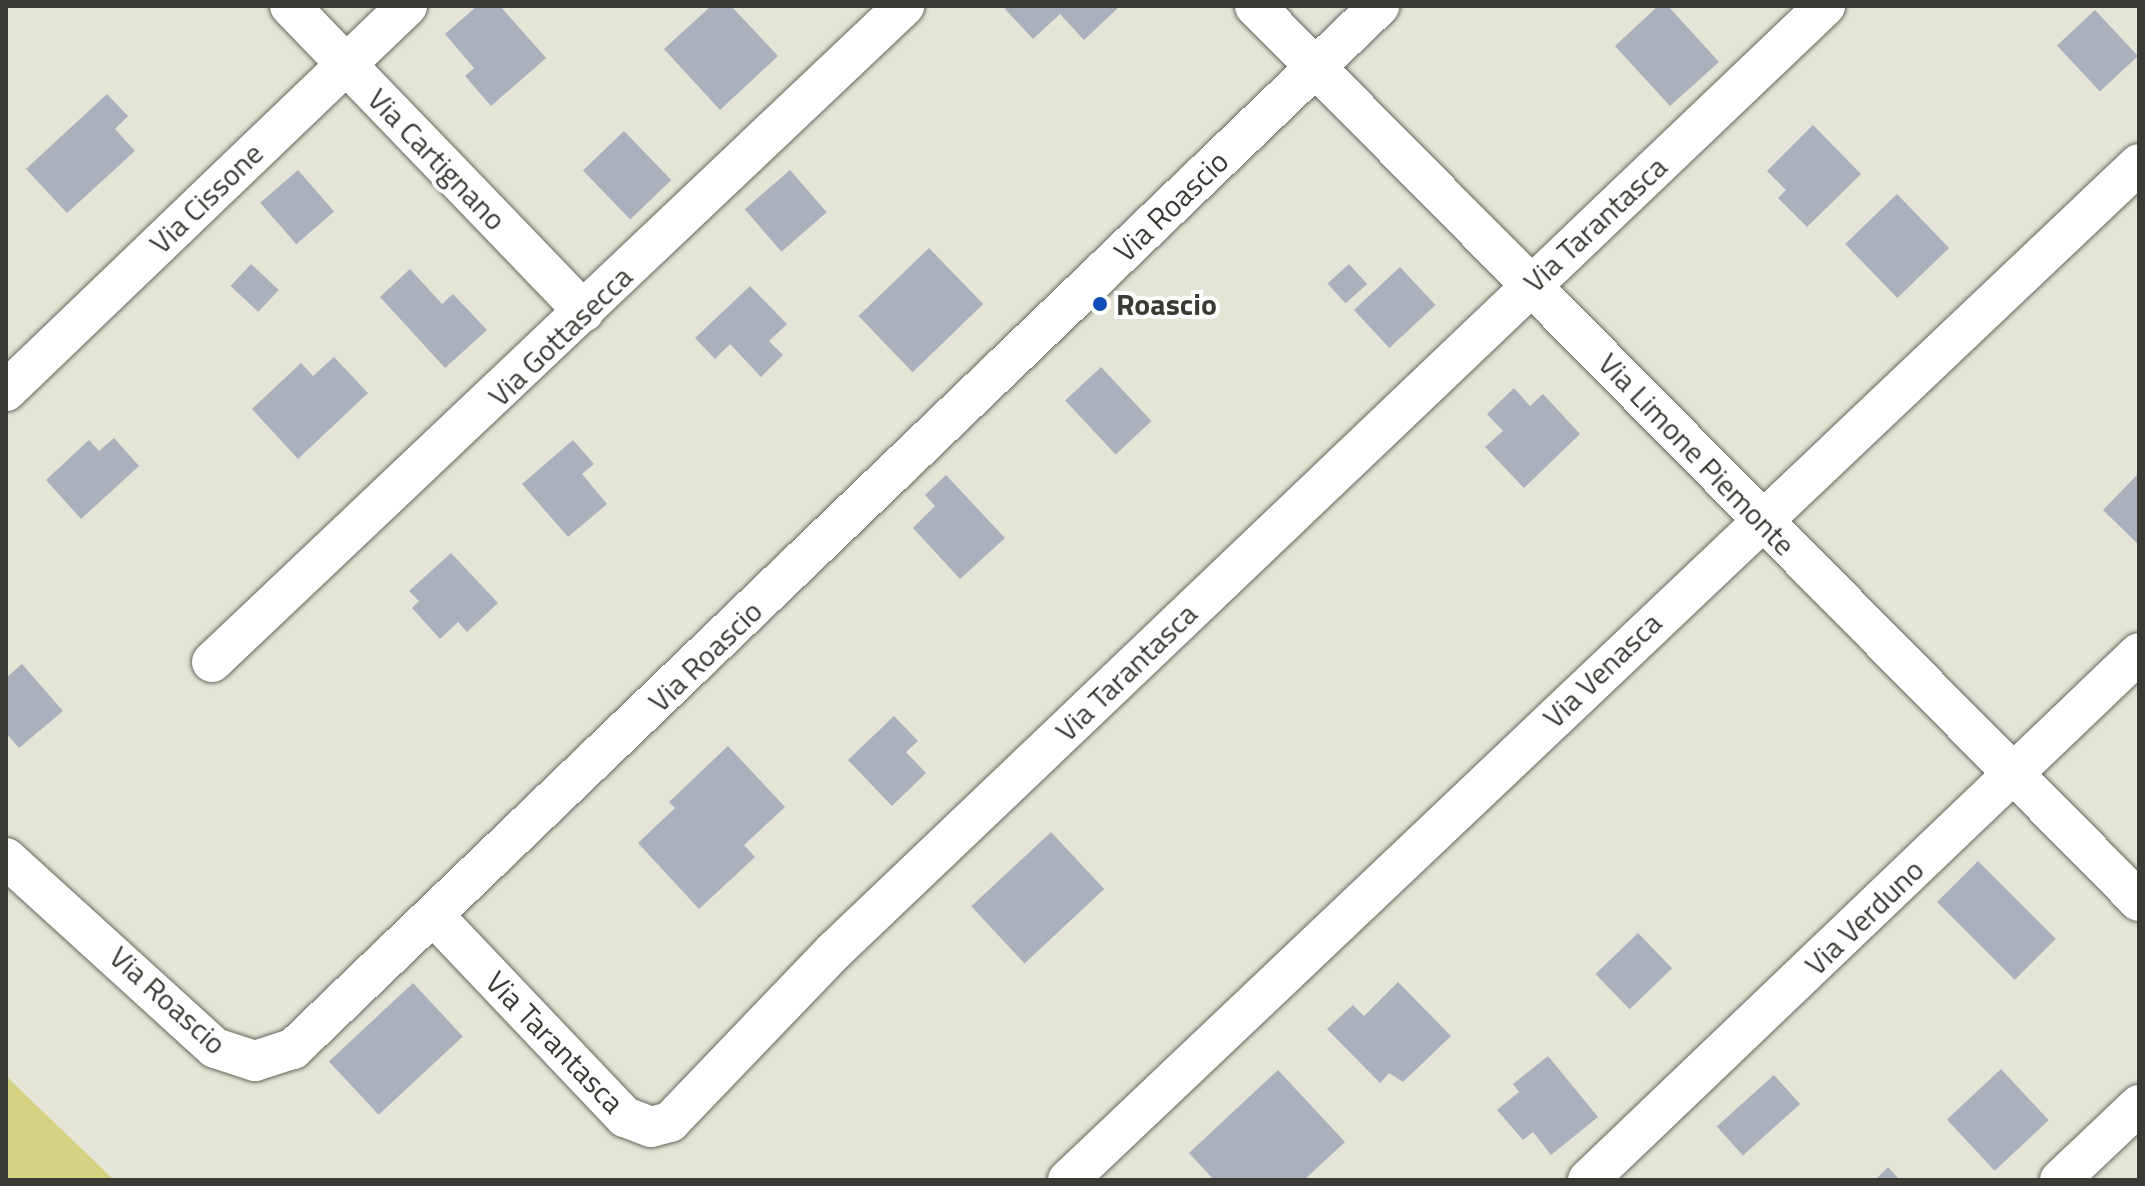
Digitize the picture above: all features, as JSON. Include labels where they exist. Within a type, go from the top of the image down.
[{"type":"street","name":"Via Cartignano","points":[[290,6],[584,312]]},
{"type":"street","name":"Via Cissone","points":[[6,391],[407,6]]},
{"type":"street","name":"Via Gottasecca","points":[[212,662],[904,6]]},
{"type":"street","name":"Via Limone Piemonte","points":[[1255,6],[1532,284],[2011,776],[2139,901]]},
{"type":"street","name":"Via Roascio","points":[[6,858],[95,934],[204,1039],[244,1060],[268,1060],[305,1040],[1379,6]]},
{"type":"street","name":"Via Tarantasca","points":[[435,917],[625,1117],[651,1127],[670,1122],[833,952],[1825,6]]},
{"type":"street","name":"Via Venasca","points":[[1068,1180],[1760,519],[2139,164]]},
{"type":"street","name":"Via Verduno","points":[[1588,1180],[2139,653]]},
{"type":"street","points":[[2060,1180],[2139,1105]]},
{"type":"shaded area","points":[[6,1076],[114,1180],[6,1180]]},
{"type":"building","points":[[477,6],[500,6],[546,58],[491,106],[465,76],[474,68],[445,34]]},
{"type":"building","points":[[711,6],[731,6],[778,56],[720,110],[664,49]]},
{"type":"building","points":[[1008,6],[1120,6],[1084,40],[1060,14],[1033,39],[1005,9]]},
{"type":"building","points":[[1658,6],[1668,6],[1719,62],[1670,106],[1615,46]]},
{"type":"building","points":[[2095,10],[2138,56],[2100,92],[2057,45]]},
{"type":"building","points":[[107,94],[128,116],[115,129],[135,151],[67,213],[26,169]]},
{"type":"building","points":[[1813,125],[1861,174],[1807,227],[1778,198],[1786,190],[1767,171]]},
{"type":"building","points":[[624,131],[671,180],[630,220],[583,171]]},
{"type":"building","points":[[298,170],[334,212],[296,244],[260,203]]},
{"type":"building","points":[[790,170],[827,212],[781,252],[745,209]]},
{"type":"building","points":[[1897,194],[1949,248],[1897,298],[1845,244]]},
{"type":"building","points":[[929,248],[983,304],[913,372],[859,316]]},
{"type":"building","points":[[251,264],[279,290],[258,312],[231,286]]},
{"type":"building","points":[[1349,264],[1367,284],[1346,303],[1327,283]]},
{"type":"building","points":[[1400,267],[1435,305],[1389,348],[1354,310]]},
{"type":"building","points":[[410,269],[442,304],[453,294],[487,330],[445,368],[380,297]]},
{"type":"building","points":[[750,286],[787,324],[769,341],[783,355],[761,377],[730,344],[715,359],[695,338]]},
{"type":"building","points":[[334,357],[368,393],[298,459],[252,409],[301,363],[313,376]]},
{"type":"building","points":[[1101,367],[1151,421],[1116,455],[1065,400]]},
{"type":"building","points":[[1514,388],[1530,406],[1543,394],[1580,434],[1524,488],[1485,447],[1503,431],[1487,414]]},
{"type":"building","points":[[114,438],[139,466],[81,519],[46,480],[89,440],[99,451]]},
{"type":"building","points":[[573,440],[594,464],[582,474],[607,504],[568,537],[522,484]]},
{"type":"building","points":[[2139,473],[2139,545],[2103,510]]},
{"type":"building","points":[[946,475],[1005,538],[960,579],[913,528],[935,506],[925,495]]},
{"type":"building","points":[[451,553],[498,603],[467,632],[458,622],[440,639],[412,608],[419,601],[409,591]]},
{"type":"building","points":[[22,664],[63,711],[19,748],[6,733],[6,678]]},
{"type":"building","points":[[894,716],[918,741],[906,752],[926,773],[892,806],[848,760]]},
{"type":"building","points":[[728,746],[785,807],[744,845],[755,857],[699,909],[638,843],[675,808],[669,802]]},
{"type":"building","points":[[1051,832],[1104,889],[1024,963],[971,906]]},
{"type":"building","points":[[1978,861],[2056,939],[2015,980],[1937,902]]},
{"type":"building","points":[[1638,933],[1672,968],[1630,1009],[1596,974]]},
{"type":"building","points":[[1398,982],[1451,1036],[1403,1082],[1389,1073],[1380,1083],[1327,1029],[1353,1005],[1364,1016]]},
{"type":"building","points":[[413,983],[463,1036],[379,1115],[329,1061]]},
{"type":"building","points":[[1548,1056],[1598,1117],[1551,1155],[1533,1132],[1523,1140],[1497,1110],[1519,1092],[1513,1084]]},
{"type":"building","points":[[2001,1069],[2049,1120],[1995,1171],[1947,1119]]},
{"type":"building","points":[[1278,1070],[1345,1142],[1304,1180],[1214,1180],[1189,1153]]},
{"type":"building","points":[[1774,1075],[1800,1104],[1743,1156],[1717,1127]]},
{"type":"building","points":[[1888,1167],[1900,1180],[1875,1180]]},
{"type":"place","name":"Roascio","points":[[1100,304]]}]
